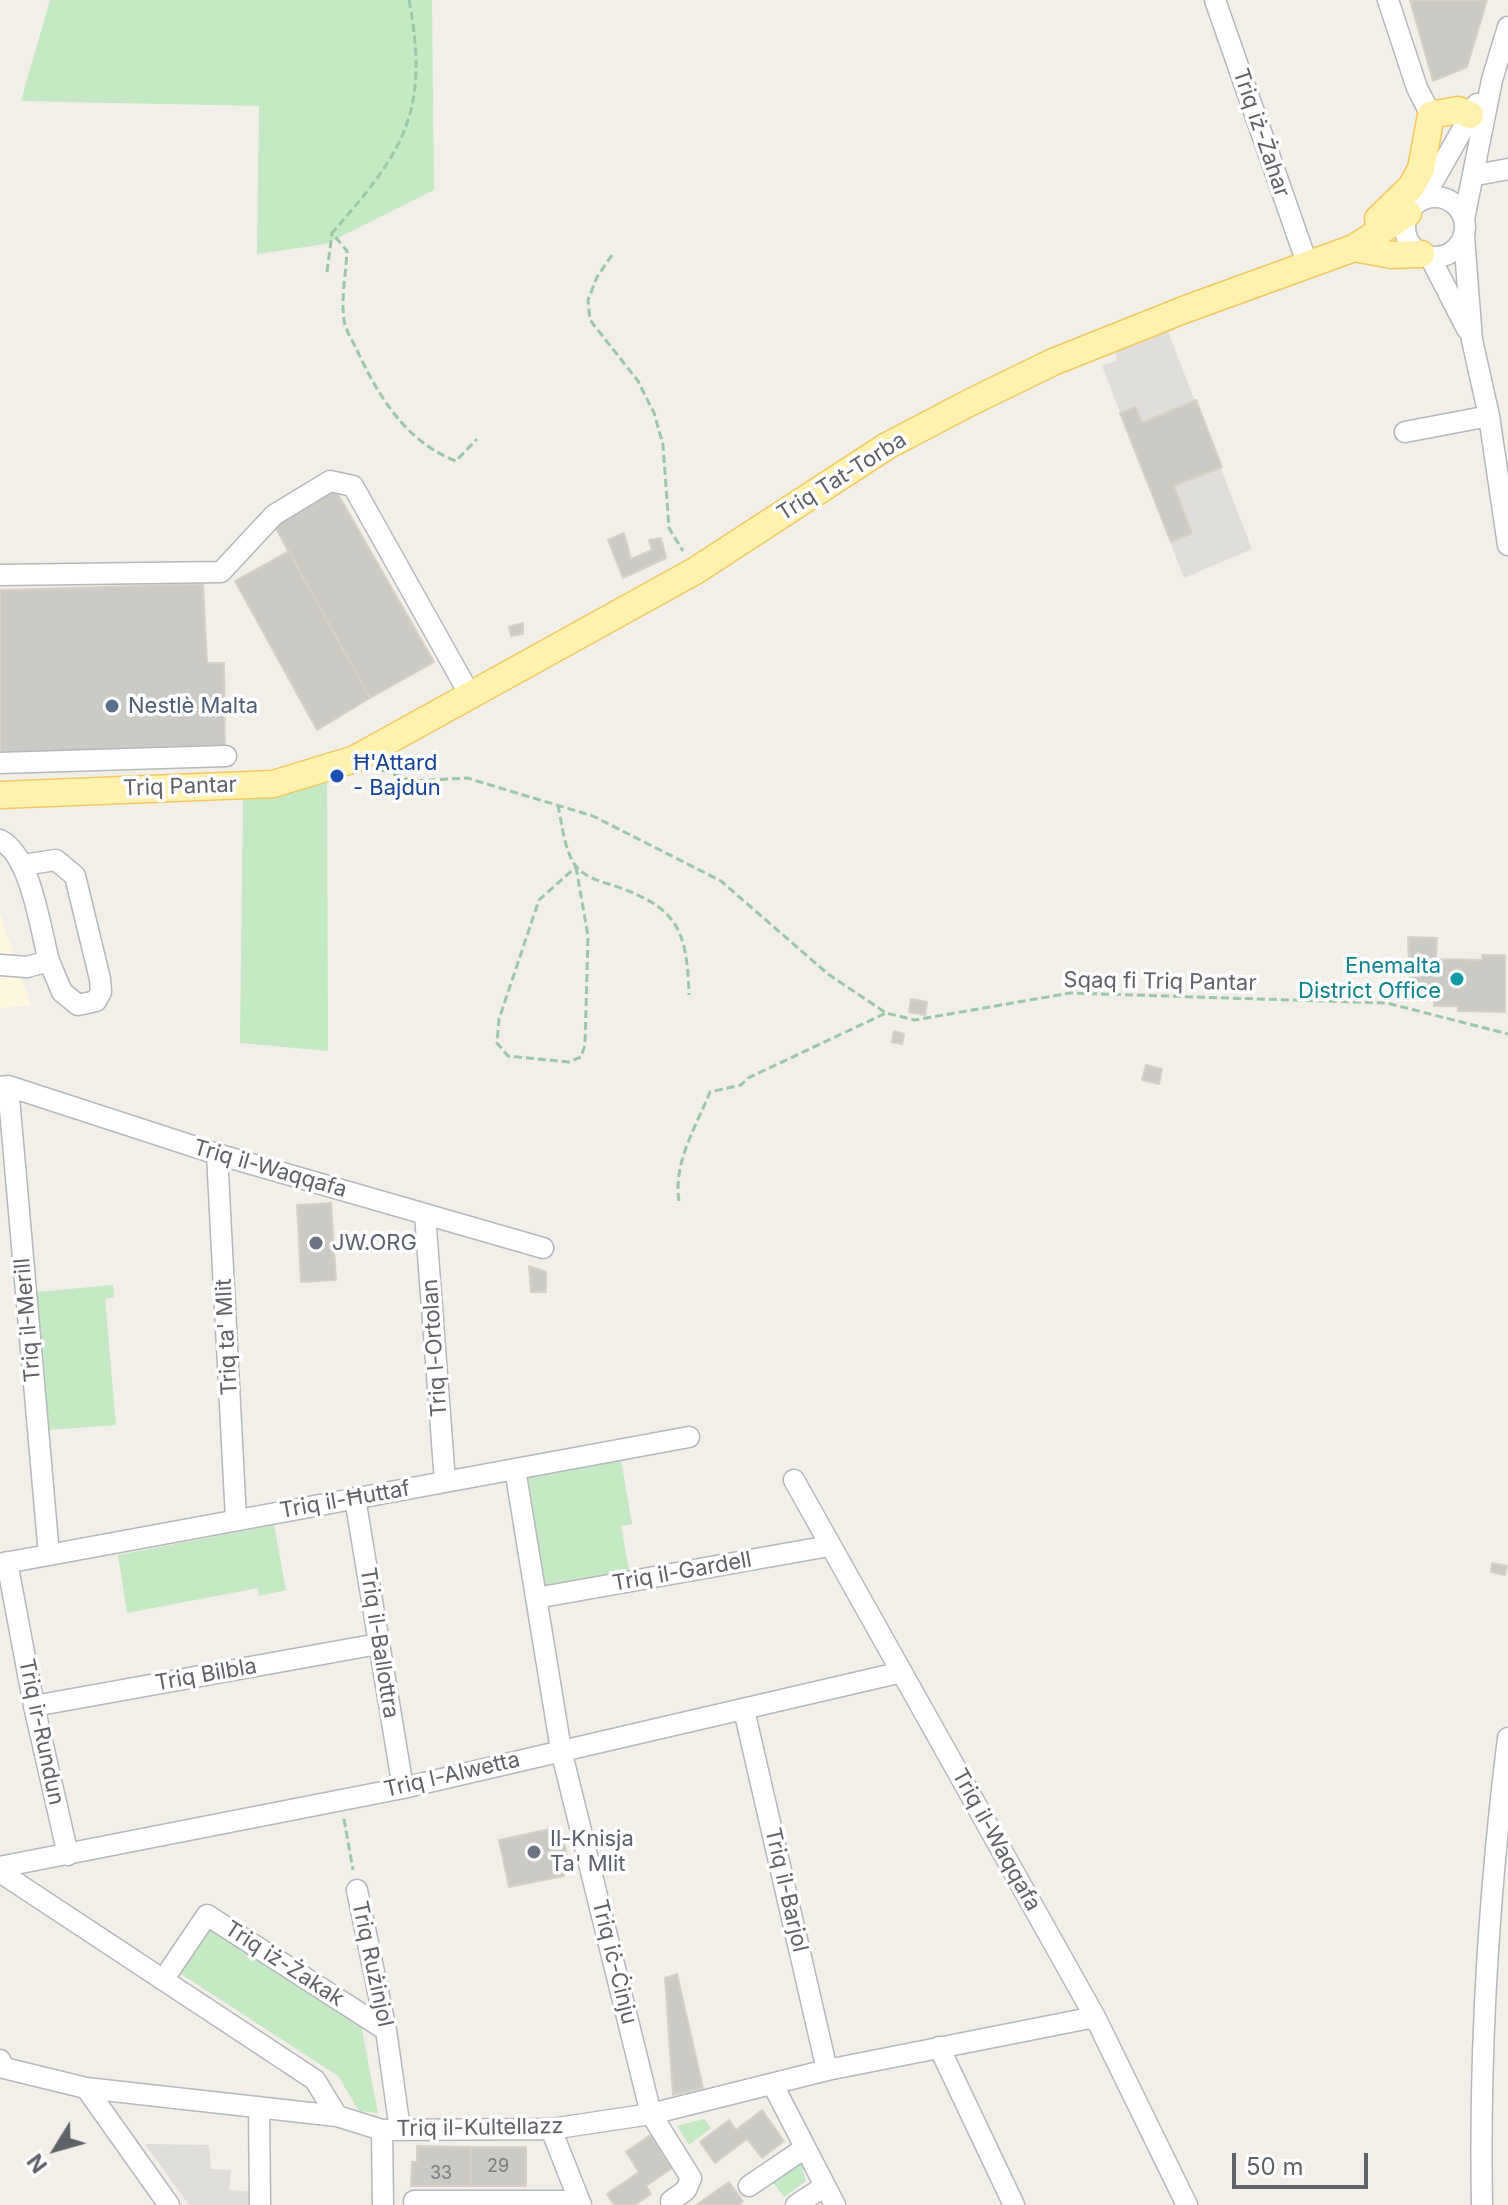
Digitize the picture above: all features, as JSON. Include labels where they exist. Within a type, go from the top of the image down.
[{"type":"main road","points":[[1345,252],[1411,187],[1421,169],[1431,115],[1450,110],[1470,115]]},
{"type":"main road","name":"Triq Tat-Torba","points":[[355,759],[695,571],[887,446],[1053,362],[1186,309],[1345,252],[1416,206]]},
{"type":"main road","points":[[1345,252],[1426,256]]},
{"type":"main road","name":"Triq Pantar","points":[[0,795],[273,784],[355,759]]},
{"type":"street","name":"Triq iż-Żahar","points":[[1215,0],[1308,266]]},
{"type":"street","points":[[1388,0],[1417,88],[1431,115]]},
{"type":"street","points":[[1508,27],[1492,80],[1464,228],[1472,340],[1489,416],[1508,545]]},
{"type":"street","points":[[1472,340],[1426,256],[1409,243],[1405,233],[1416,206],[1492,80]]},
{"type":"street","points":[[1476,175],[1508,169]]},
{"type":"street","points":[[1416,206],[1443,198],[1453,202],[1464,228]]},
{"type":"street","points":[[1426,256],[1447,256],[1464,228]]},
{"type":"street","points":[[1405,432],[1489,416]]},
{"type":"street","points":[[0,575],[221,572],[274,515],[330,481],[353,486],[470,695]]},
{"type":"street","points":[[0,763],[226,756]]},
{"type":"street","points":[[0,840],[13,846],[23,865],[49,961],[68,1000],[78,1005],[96,1001],[101,992],[100,979],[75,876],[56,860],[23,865]]},
{"type":"street","points":[[0,965],[27,967],[49,961]]},
{"type":"street","name":"Triq il-Waqqafa","points":[[4,1086],[217,1154],[543,1248]]},
{"type":"street","name":"Triq il-Merill","points":[[4,1086],[8,1190],[49,1555]]},
{"type":"street","name":"Triq ta' Mlit","points":[[217,1154],[236,1520]]},
{"type":"street","name":"Triq l-Ortolan","points":[[425,1214],[445,1482]]},
{"type":"street","name":"Triq il-Ħuttaf","points":[[4,1563],[689,1437]]},
{"type":"street","name":"Triq iċ-Ċinju","points":[[515,1469],[561,1750],[651,2114],[691,2178],[686,2190],[671,2201]]},
{"type":"street","name":"Triq il-Waqqafa","points":[[794,1480],[1095,2017],[1187,2205]]},
{"type":"street","name":"Triq il-Ballottra","points":[[355,1498],[403,1788]]},
{"type":"street","name":"Triq il-Gardell","points":[[536,1598],[829,1546]]},
{"type":"street","name":"Triq ir-Rundun","points":[[4,1563],[68,1855]]},
{"type":"street","name":"Triq Bilbla","points":[[34,1706],[378,1644]]},
{"type":"street","name":"Triq l-Alwetta","points":[[0,1870],[341,1798],[403,1788],[902,1672]]},
{"type":"street","name":"Triq il-Barjol","points":[[744,1710],[827,2070]]},
{"type":"street","points":[[1482,2205],[1489,1962],[1497,1826],[1508,1738]]},
{"type":"street","points":[[0,1870],[315,2080],[337,2116]]},
{"type":"street","name":"Triq Rużinjol","points":[[357,1890],[386,2030],[391,2130],[383,2205]]},
{"type":"street","name":"Triq iż-Żakak","points":[[163,1980],[207,1915],[386,2030]]},
{"type":"street","name":"Triq il-Kultellazz","points":[[2,2064],[86,2088],[337,2116],[391,2130],[551,2129],[651,2114],[827,2070],[1095,2017]]},
{"type":"street","points":[[939,2047],[1014,2205]]},
{"type":"street","points":[[773,2085],[835,2205]]},
{"type":"street","points":[[86,2088],[169,2205]]},
{"type":"street","points":[[259,2107],[260,2205]]},
{"type":"street","points":[[414,2201],[580,2203],[551,2129]]},
{"type":"street","points":[[749,2186],[805,2148]]},
{"type":"street","points":[[796,2205],[825,2186]]},
{"type":"path","points":[[327,272],[332,233],[380,178],[407,132],[417,82],[415,34],[409,0]]},
{"type":"path","points":[[332,233],[347,251],[344,321],[364,365],[393,415],[434,453],[456,461],[477,439]]},
{"type":"path","points":[[612,255],[597,277],[588,300],[590,320],[638,381],[654,413],[663,445],[669,528],[695,571]]},
{"type":"path","name":"Sqaq fi Triq Pantar","points":[[355,759],[412,781],[467,778],[593,816],[721,881],[750,902],[810,960],[886,1013],[915,1020],[1070,993],[1387,1003],[1508,1034]]},
{"type":"path","points":[[558,805],[569,855],[576,867],[588,936],[585,1045],[581,1057],[569,1062],[508,1056],[497,1043],[499,1019],[539,900],[576,867]]},
{"type":"path","points":[[576,867],[599,881],[642,897],[673,921],[688,950],[689,995]]},
{"type":"path","points":[[679,1201],[676,1182],[680,1162],[710,1092],[741,1085],[748,1078],[886,1013]]},
{"type":"path","name":"Triq Rużinjol","points":[[341,1798],[357,1890]]},
{"type":"shaded area","points":[[1164,321],[1252,549],[1184,578],[1102,366],[1117,360],[1113,345]]},
{"type":"shaded area","points":[[0,914],[31,1006],[0,1008]]},
{"type":"shaded area","points":[[145,2144],[209,2145],[211,2169],[231,2170],[229,2190],[258,2192],[258,2205],[189,2205]]},
{"type":"green space","points":[[50,0],[432,0],[434,190],[326,244],[257,254],[259,106],[21,101]]},
{"type":"green space","points":[[327,781],[328,1051],[240,1043],[243,799]]},
{"type":"green space","points":[[113,1285],[114,1297],[105,1299],[116,1425],[48,1430],[36,1292]]},
{"type":"green space","points":[[621,1460],[632,1524],[621,1526],[630,1574],[546,1588],[526,1476]]},
{"type":"green space","points":[[274,1525],[286,1590],[259,1596],[258,1588],[127,1613],[118,1555]]},
{"type":"green space","points":[[208,1926],[361,2025],[378,2113],[359,2111],[338,2076],[178,1972]]},
{"type":"green space","points":[[704,2119],[711,2128],[689,2145],[677,2126]]},
{"type":"green space","points":[[800,2160],[806,2181],[784,2197],[769,2177]]},
{"type":"building","points":[[1410,0],[1487,0],[1467,67],[1433,81]]},
{"type":"building","points":[[1196,400],[1222,467],[1174,486],[1192,533],[1171,542],[1120,413],[1136,407],[1142,423]]},
{"type":"building","points":[[335,489],[434,662],[370,698],[274,525]]},
{"type":"building","points":[[624,533],[631,559],[652,550],[649,540],[661,538],[666,558],[623,578],[608,540]]},
{"type":"building","points":[[289,551],[370,698],[317,730],[235,581]]},
{"type":"building","name":"Nestlè Malta","points":[[203,584],[207,663],[224,663],[225,748],[0,754],[0,590]]},
{"type":"building","points":[[523,623],[523,634],[511,636],[509,627]]},
{"type":"building","name":"Enemalta District Office","points":[[1408,937],[1437,938],[1436,959],[1483,960],[1482,955],[1505,955],[1505,1012],[1458,1011],[1458,1006],[1434,1006],[1434,998],[1410,998]]},
{"type":"building","points":[[911,999],[927,1002],[925,1015],[909,1012]]},
{"type":"building","points":[[894,1031],[904,1034],[902,1044],[892,1042]]},
{"type":"building","points":[[1146,1065],[1162,1069],[1159,1084],[1142,1080]]},
{"type":"building","name":"JW.ORG","points":[[331,1203],[336,1280],[301,1282],[297,1205]]},
{"type":"building","points":[[529,1266],[546,1272],[546,1292],[531,1292]]},
{"type":"building","points":[[1492,1563],[1507,1566],[1505,1575],[1491,1572]]},
{"type":"building","name":"Il-Knisja Ta' Mlit","points":[[555,1828],[558,1843],[564,1841],[568,1862],[562,1863],[564,1876],[509,1887],[499,1840]]},
{"type":"building","points":[[677,1974],[703,2088],[673,2095],[665,1978]]},
{"type":"building","points":[[762,2110],[784,2141],[762,2158],[747,2139],[715,2163],[700,2142],[729,2120],[736,2130]]},
{"type":"building","points":[[650,2135],[672,2168],[646,2186],[651,2194],[635,2205],[614,2205],[607,2194],[639,2172],[626,2152]]},
{"type":"building","points":[[417,2146],[471,2147],[471,2186],[411,2186],[412,2162],[417,2162]]},
{"type":"building","points":[[471,2147],[526,2147],[526,2186],[471,2186]]},
{"type":"building","points":[[729,2182],[743,2201],[739,2205],[696,2205]]},
{"type":"place","name":"Nestlè Malta","points":[[112,706]]},
{"type":"place","name":"Ħ'Attard - Bajdun","points":[[337,776]]},
{"type":"place","name":"Enemalta District Office","points":[[1457,979]]},
{"type":"place","name":"JW.ORG","points":[[316,1243]]},
{"type":"place","name":"Il-Knisja Ta' Mlit","points":[[534,1852]]}]
